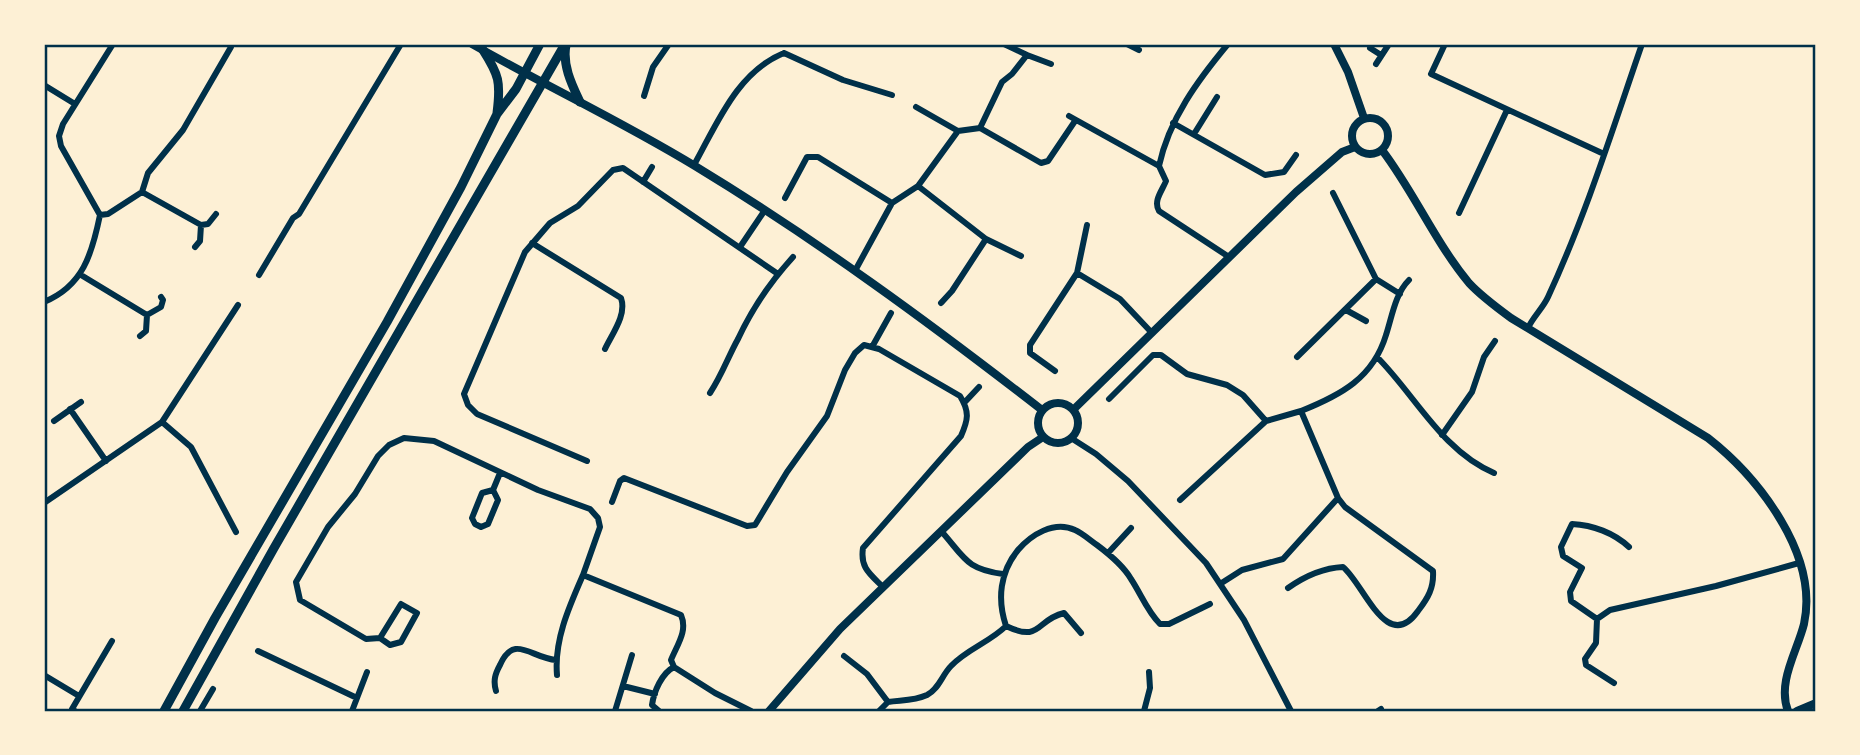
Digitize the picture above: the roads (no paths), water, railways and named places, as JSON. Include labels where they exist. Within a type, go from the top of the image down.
[{"type":"main road","points":[[164,711],[228,595],[387,322],[461,187],[497,114],[516,89],[540,44]]},
{"type":"main road","points":[[183,711],[542,81],[566,44]]},
{"type":"main road","points":[[566,44],[570,80],[580,102]]},
{"type":"main road","points":[[483,50],[499,74],[501,89],[497,114]]},
{"type":"street","points":[[44,302],[59,296],[81,275],[93,245],[100,215],[61,146],[59,136],[75,104],[113,44]]},
{"type":"street","points":[[100,215],[108,214],[142,192],[148,173],[183,130],[231,44]]},
{"type":"street","points":[[259,275],[293,218],[299,214],[401,44]]},
{"type":"street","points":[[472,44],[694,166],[765,210],[947,335],[1042,410]]},
{"type":"street","points":[[644,96],[653,67],[669,44]]},
{"type":"street","points":[[694,166],[736,92],[761,65],[784,52],[786,44]]},
{"type":"street","points":[[1004,44],[1051,64]]},
{"type":"street","points":[[1126,44],[1139,50]]},
{"type":"street","points":[[1159,166],[1173,123],[1204,72],[1228,44]]},
{"type":"street","points":[[1334,44],[1348,72],[1364,118]]},
{"type":"street","points":[[1376,64],[1389,44]]},
{"type":"street","points":[[1445,44],[1431,74],[1604,154]]},
{"type":"street","points":[[1528,328],[1546,300],[1604,154],[1643,44]]},
{"type":"street","points":[[1370,48],[1381,55]]},
{"type":"street","points":[[784,52],[843,80],[892,95]]},
{"type":"street","points":[[980,128],[1002,82],[1013,74],[1027,55]]},
{"type":"street","points":[[44,85],[75,104]]},
{"type":"street","points":[[1194,134],[1217,97]]},
{"type":"street","points":[[916,107],[958,131],[980,128],[1041,163],[1048,161],[1075,121]]},
{"type":"street","points":[[1459,212],[1507,110]]},
{"type":"street","points":[[1069,116],[1159,166],[1167,181],[1157,200],[1159,211],[1229,257]]},
{"type":"street","points":[[1364,118],[1377,119],[1386,128],[1388,140],[1382,150],[1370,155],[1355,147],[1351,136],[1352,131],[1364,118]]},
{"type":"street","points":[[1173,123],[1265,175],[1284,172],[1296,155]]},
{"type":"street","points":[[856,270],[892,204],[918,186],[958,131]]},
{"type":"street","points":[[1073,410],[1320,170],[1342,152],[1355,147]]},
{"type":"street","points":[[1382,150],[1470,284],[1491,303],[1528,328],[1686,423],[1723,450],[1744,471],[1767,501],[1785,528],[1800,563],[1807,592],[1804,624],[1785,684],[1784,695],[1788,711]]},
{"type":"street","points":[[785,198],[807,158],[818,157],[892,204]]},
{"type":"street","points":[[643,182],[652,167]]},
{"type":"street","points":[[587,461],[477,414],[468,405],[464,394],[525,253],[550,223],[578,206],[613,170],[623,168],[778,274]]},
{"type":"street","points":[[918,186],[986,239],[1021,256]]},
{"type":"street","points":[[142,192],[201,225],[208,224],[216,214]]},
{"type":"street","points":[[1334,193],[1377,279],[1400,294]]},
{"type":"street","points":[[740,247],[765,210]]},
{"type":"street","points":[[195,247],[200,241],[201,225]]},
{"type":"street","points":[[1055,371],[1030,353],[1030,345],[1077,273],[1087,225]]},
{"type":"street","points":[[941,303],[986,239]]},
{"type":"street","points":[[532,243],[621,298],[624,306],[620,319],[605,349]]},
{"type":"street","points":[[710,393],[722,375],[752,313],[793,257]]},
{"type":"street","points":[[1077,273],[1120,299],[1152,333]]},
{"type":"street","points":[[81,275],[147,315]]},
{"type":"street","points":[[1297,357],[1377,279]]},
{"type":"street","points":[[1180,500],[1266,421],[1336,397],[1354,383],[1377,357],[1400,294],[1409,280]]},
{"type":"street","points":[[147,315],[162,306],[161,297]]},
{"type":"street","points":[[44,503],[162,422],[238,305]]},
{"type":"street","points":[[1346,310],[1366,321]]},
{"type":"street","points":[[872,347],[891,313]]},
{"type":"street","points":[[140,336],[146,331],[147,315]]},
{"type":"street","points":[[1443,435],[1472,392],[1484,357],[1495,341]]},
{"type":"street","points":[[612,502],[620,481],[624,478],[747,526],[755,525],[787,472],[827,416],[845,370],[855,353],[864,345],[872,347],[960,396],[967,407],[966,423],[961,436],[863,548],[861,561],[883,587]]},
{"type":"street","points":[[1109,399],[1153,355],[1161,355],[1187,374],[1227,385],[1243,395],[1266,421]]},
{"type":"street","points":[[1377,357],[1443,435],[1474,463],[1494,472]]},
{"type":"street","points":[[964,403],[979,387]]},
{"type":"street","points":[[54,421],[81,402]]},
{"type":"street","points":[[1054,403],[1067,405],[1073,410],[1078,421],[1071,438],[1060,443],[1048,441],[1043,437],[1038,426],[1042,410],[1054,403]]},
{"type":"street","points":[[70,410],[106,461]]},
{"type":"street","points":[[1287,589],[1328,567],[1343,567],[1352,573],[1380,617],[1395,625],[1404,625],[1411,621],[1429,595],[1434,581],[1433,571],[1345,507],[1338,498],[1301,411]]},
{"type":"street","points":[[162,422],[191,447],[236,532]]},
{"type":"street","points":[[769,711],[840,629],[1028,447],[1043,437]]},
{"type":"street","points":[[380,638],[401,604],[417,613],[401,642],[390,645],[380,638],[366,639],[300,600],[296,582],[328,527],[355,494],[378,456],[389,444],[404,438],[434,441],[499,473],[590,509],[598,518],[600,527],[568,610],[556,660],[557,675]]},
{"type":"street","points":[[1071,438],[1096,454],[1137,490],[1206,563],[1244,620],[1292,711]]},
{"type":"street","points":[[493,490],[482,493],[472,518],[475,524],[481,527],[488,524],[498,500],[493,490],[499,473]]},
{"type":"street","points":[[1220,584],[1242,570],[1283,559],[1338,498]]},
{"type":"street","points":[[1597,620],[1571,601],[1569,596],[1582,568],[1563,556],[1561,547],[1567,532],[1572,524],[1583,525],[1614,535],[1629,547]]},
{"type":"street","points":[[1006,626],[1001,594],[1003,574],[1010,560],[1024,543],[1040,532],[1056,527],[1073,529],[1108,553],[1130,576],[1152,616],[1160,624],[1169,624],[1210,604]]},
{"type":"street","points":[[1108,553],[1131,528]]},
{"type":"street","points":[[942,532],[968,563],[978,570],[1003,574]]},
{"type":"street","points":[[1614,683],[1586,665],[1585,659],[1596,643],[1597,620],[1610,610],[1716,586],[1800,563]]},
{"type":"street","points":[[583,575],[681,615],[684,630],[671,660],[674,667],[715,693],[751,711]]},
{"type":"street","points":[[1006,626],[1020,633],[1030,633],[1064,613],[1081,633]]},
{"type":"street","points":[[879,711],[888,702],[908,701],[930,694],[949,668],[963,655],[1006,626]]},
{"type":"street","points":[[75,711],[72,709],[112,641]]},
{"type":"street","points":[[496,691],[493,682],[505,653],[511,649],[516,648],[556,660]]},
{"type":"street","points":[[258,650],[357,698]]},
{"type":"street","points":[[615,711],[632,655]]},
{"type":"street","points":[[844,656],[867,674],[888,702]]},
{"type":"street","points":[[659,711],[652,705],[655,694],[666,671],[674,667]]},
{"type":"street","points":[[352,711],[367,672]]},
{"type":"street","points":[[1144,711],[1150,688],[1149,672]]},
{"type":"street","points":[[44,675],[79,696]]},
{"type":"street","points":[[623,686],[655,694]]},
{"type":"street","points":[[200,711],[213,689]]},
{"type":"street","points":[[1797,711],[1816,703]]}]
